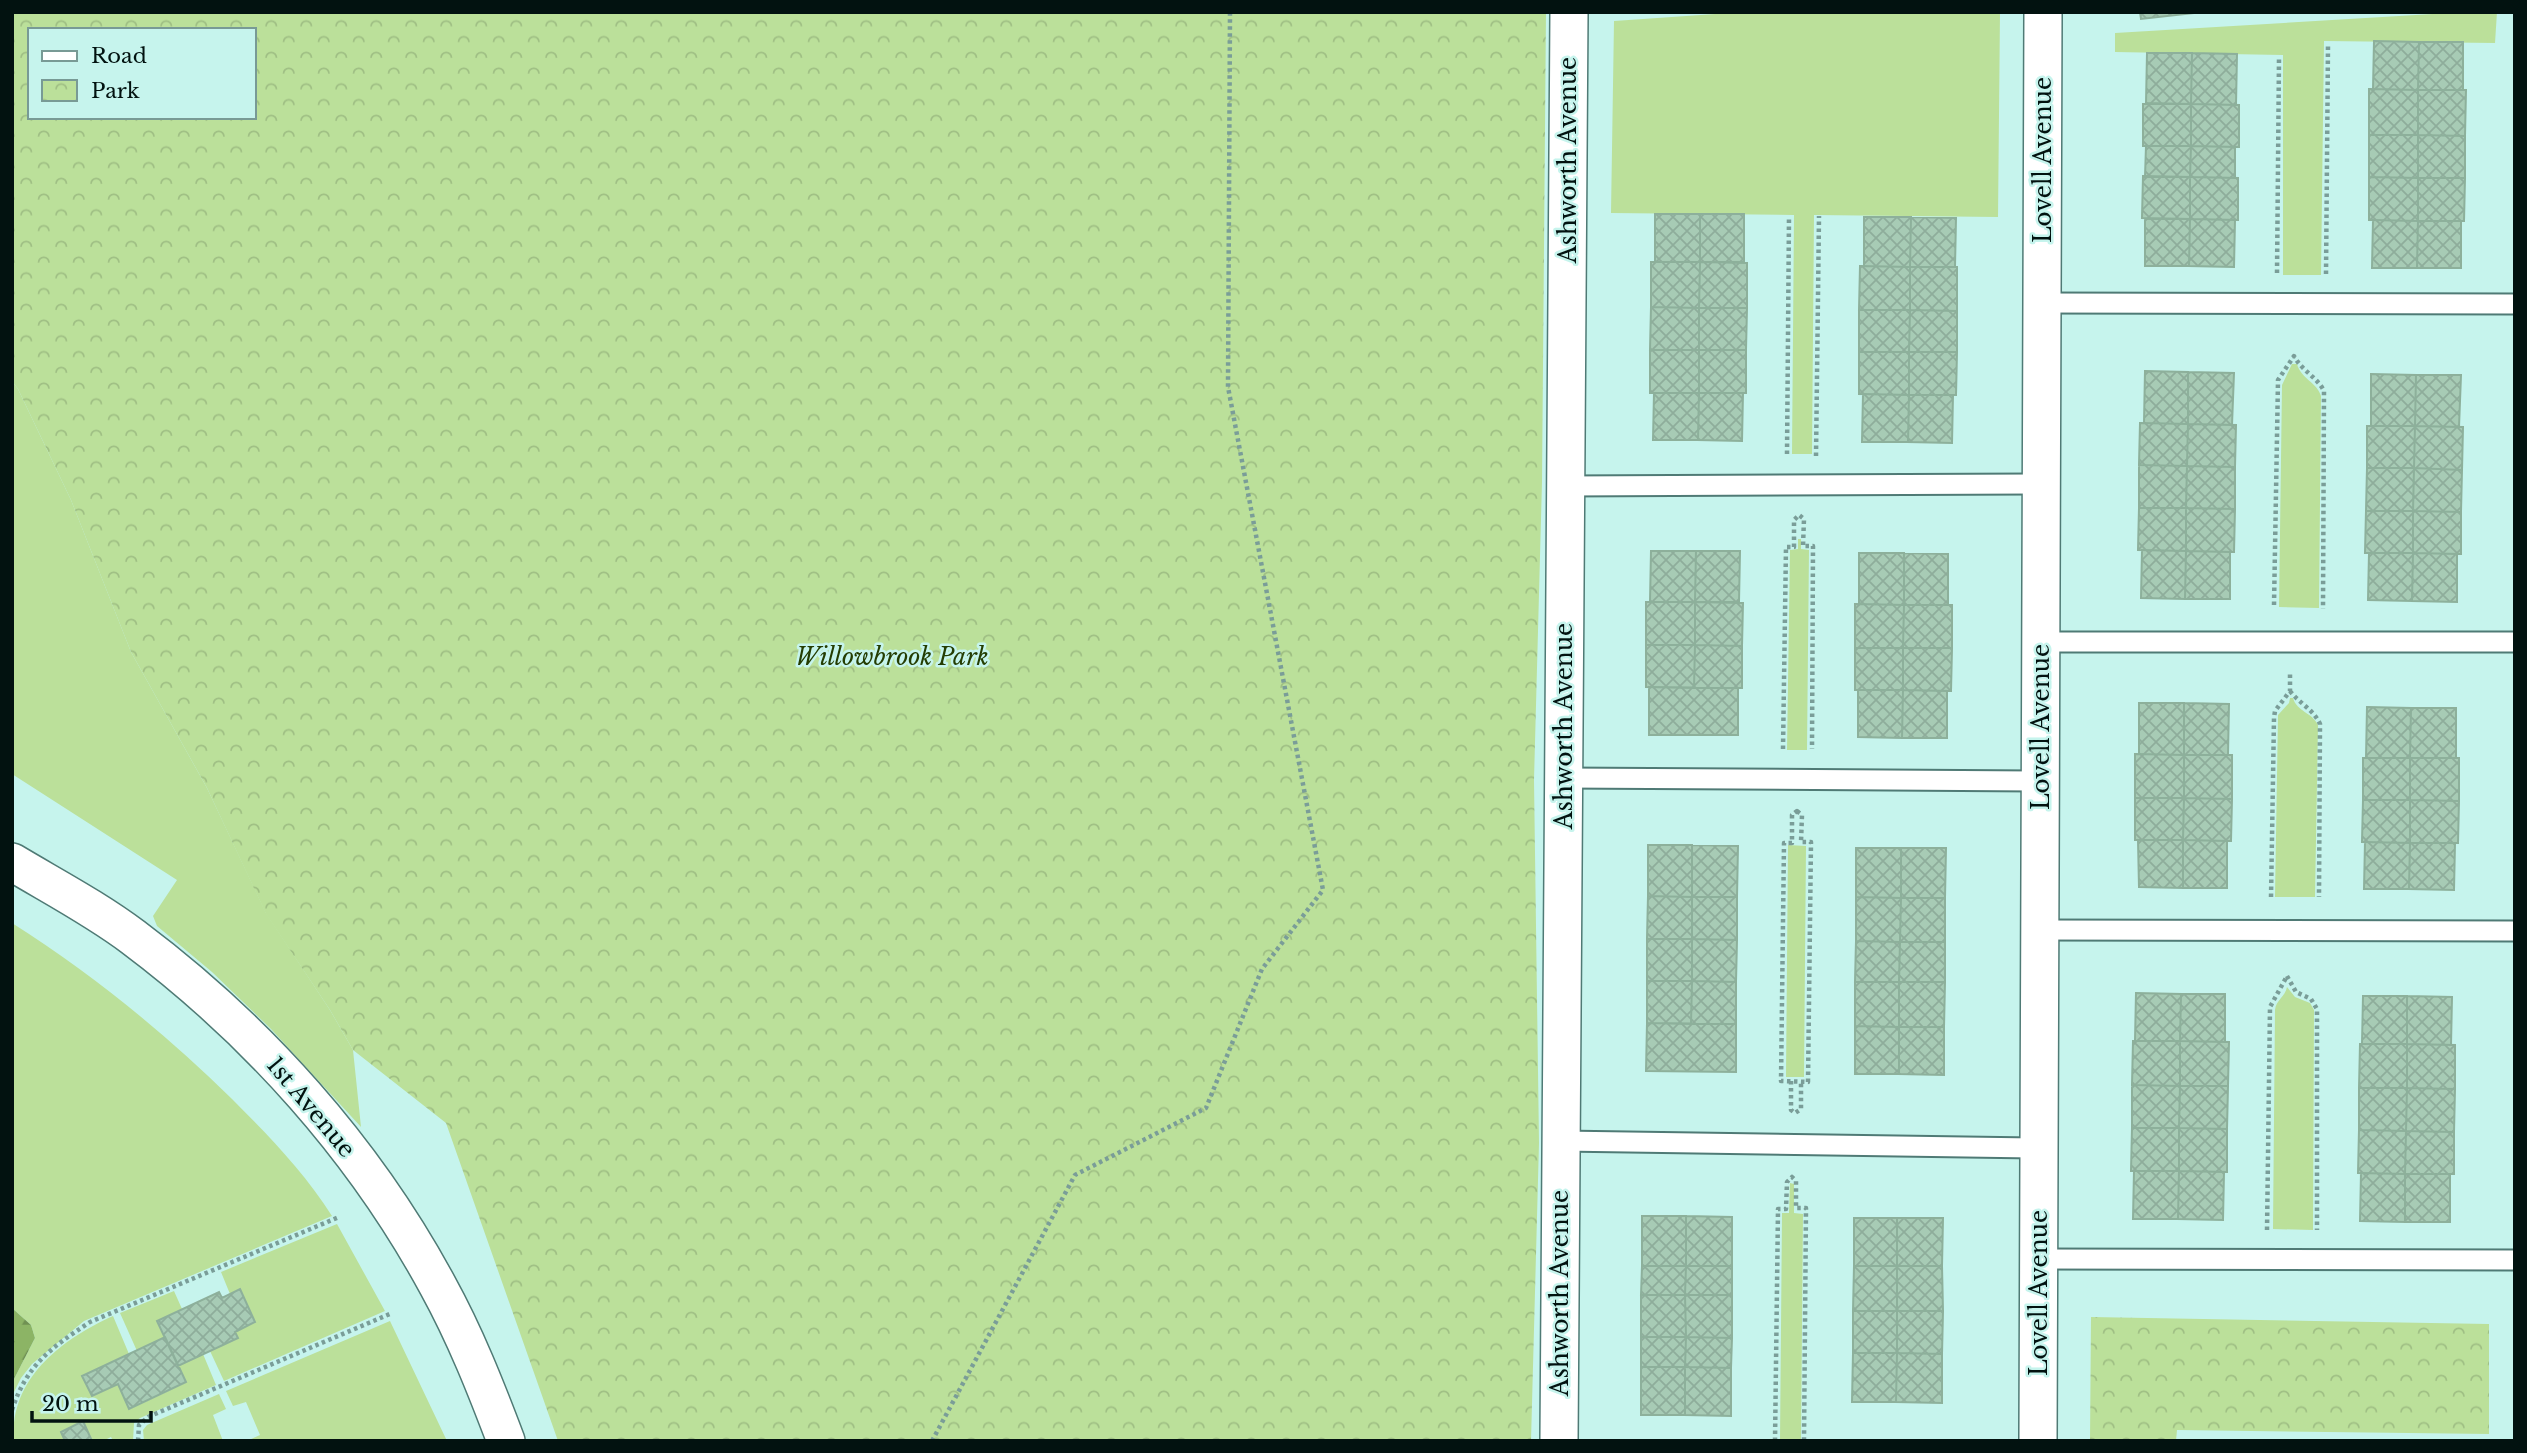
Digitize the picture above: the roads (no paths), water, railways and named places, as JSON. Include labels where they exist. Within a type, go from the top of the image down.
[{"type":"street","name":"Ashworth Avenue","points":[[1559,1441],[1569,12]]},
{"type":"street","name":"Lovell Avenue","points":[[2038,1441],[2043,12]]},
{"type":"street","name":"1st Avenue","points":[[12,862],[131,935],[180,974],[252,1038],[317,1109],[384,1196],[438,1285],[477,1365],[506,1441]]},
{"type":"lane","points":[[2042,303],[2515,304]]},
{"type":"lane","points":[[1566,486],[2041,484]]},
{"type":"lane","points":[[2041,642],[2515,642]]},
{"type":"lane","points":[[1564,778],[2040,781]]},
{"type":"lane","points":[[2040,930],[2515,931]]},
{"type":"lane","points":[[1561,1141],[2039,1148]]},
{"type":"lane","points":[[2039,1259],[2515,1260]]},
{"type":"park label","name":"Willowbrook Park","points":[[892,657]]}]
